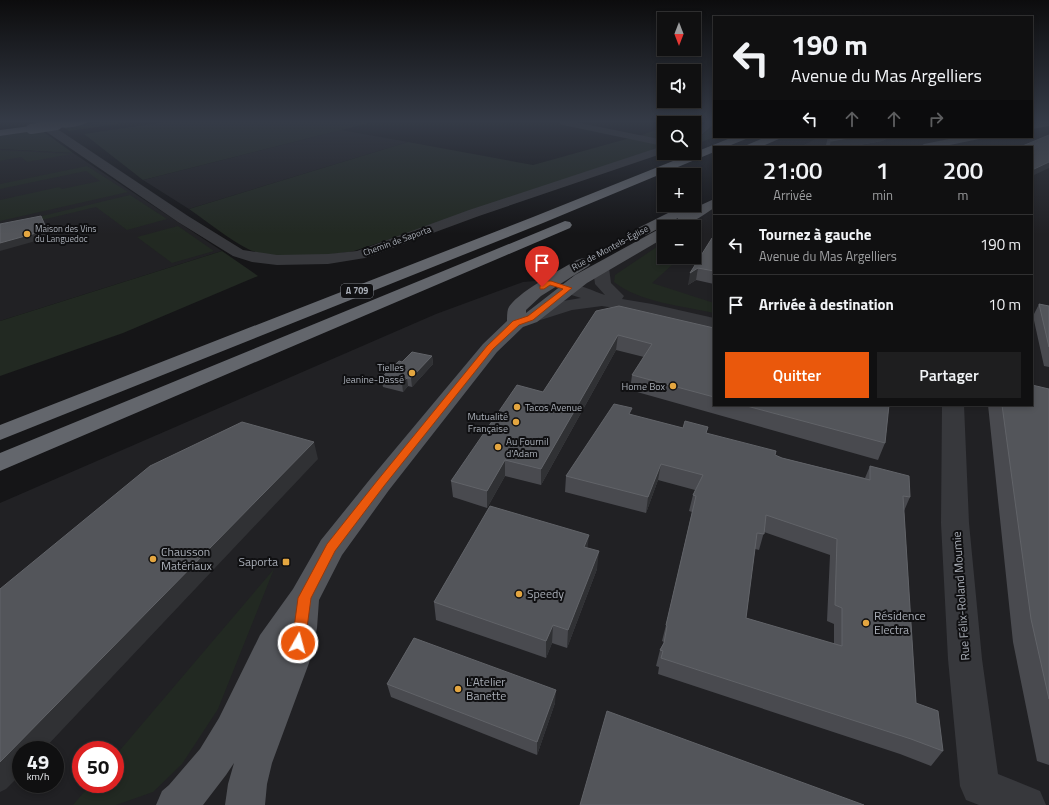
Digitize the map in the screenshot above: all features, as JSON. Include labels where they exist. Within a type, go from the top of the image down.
[{"type":"highway","name":"A 709","points":[[0,433],[538,220],[686,160]]},
{"type":"highway","name":"A 709","points":[[0,463],[657,187]]},
{"type":"main road","name":"Rue de Montels-Église","points":[[701,202],[713,196]]},
{"type":"main road","points":[[684,220],[713,204]]},
{"type":"main road","name":"Rue de Montels-Église","points":[[523,321],[517,309],[535,292],[593,257],[680,212]]},
{"type":"main road","name":"Rue de Montels-Église","points":[[304,598],[331,548],[490,348],[523,321],[568,288],[657,236]]},
{"type":"main road","points":[[549,283],[568,288]]},
{"type":"main road","points":[[176,805],[183,799],[213,762],[232,731],[272,645],[304,598]]},
{"type":"main road","points":[[245,805],[252,764],[279,697],[298,643],[304,598]]},
{"type":"street","name":"Chemin de Saporta","points":[[96,160],[183,219],[238,253],[252,257],[277,260],[328,259],[360,255],[474,213],[633,160]]},
{"type":"street","points":[[601,268],[603,284],[611,299]]},
{"type":"street","points":[[568,288],[713,324]]},
{"type":"street","points":[[523,321],[569,305],[611,299]]},
{"type":"street","name":"Rue Félix-Roland Moumie","points":[[953,406],[956,523],[964,652],[980,786],[1026,805]]},
{"type":"shaded area","points":[[0,160],[83,160],[222,251],[0,321]]},
{"type":"shaded area","points":[[24,160],[40,160],[27,162]]},
{"type":"shaded area","points":[[117,160],[224,160],[143,180]]},
{"type":"shaded area","points":[[224,160],[351,160],[189,209],[143,180]]},
{"type":"shaded area","points":[[351,160],[503,160],[533,165],[553,160],[629,160],[354,251],[343,253],[284,256],[258,252],[248,249],[233,240],[189,209]]},
{"type":"shaded area","points":[[1033,160],[1049,160],[1049,805],[0,805],[0,503],[436,314],[523,282],[583,277],[657,232],[657,264],[701,264],[701,220],[679,220],[695,212],[701,212],[701,209],[713,203],[713,406],[1033,406]]},
{"type":"shaded area","points":[[87,166],[128,192],[0,221],[0,200],[59,187],[62,189],[100,181],[86,171],[0,189],[0,184]]},
{"type":"shaded area","points":[[130,195],[167,219],[127,230],[96,207],[0,230],[0,226]]},
{"type":"shaded area","points":[[178,226],[214,251],[172,263],[137,237]]},
{"type":"shaded area","points":[[657,247],[657,264],[673,264],[652,283],[713,303],[713,313],[648,299],[624,289],[614,282],[615,275]]},
{"type":"shaded area","points":[[222,251],[258,276],[123,333],[0,376],[0,321]]},
{"type":"shaded area","points":[[274,569],[218,709],[182,764],[153,792],[116,805],[73,805],[83,793],[124,793],[124,745]]},
{"type":"building","points":[[1033,160],[1049,160],[1049,162],[1033,170]]},
{"type":"building","points":[[41,216],[47,230],[0,243],[0,224]]},
{"type":"building","points":[[713,238],[713,271],[698,268],[690,273],[696,264],[701,264],[701,256]]},
{"type":"building","points":[[1039,304],[1049,306],[1049,347]]},
{"type":"building","points":[[619,306],[713,328],[713,397],[632,375],[652,344],[618,335],[541,469],[505,460],[487,491],[451,481],[517,385],[543,392],[596,311]]},
{"type":"building","points":[[412,352],[432,356],[411,378],[407,378],[402,383],[381,378],[399,361],[402,362]]},
{"type":"building","points":[[1033,385],[1049,389],[1049,699],[1031,619],[1002,406],[1033,406]]},
{"type":"building","points":[[614,404],[632,408],[629,414],[683,428],[685,421],[708,427],[706,433],[776,451],[775,455],[782,458],[870,480],[870,466],[909,476],[910,497],[903,496],[916,703],[938,711],[943,751],[911,739],[661,658],[663,651],[660,650],[664,643],[666,625],[696,496],[693,495],[703,475],[661,464],[648,497],[566,476]],"holes":[[[766,515],[837,539],[835,605],[842,608],[842,646],[746,618],[757,533],[764,534]]]},
{"type":"building","points":[[747,406],[889,406],[885,443]]},
{"type":"building","name":"Chausson Matériaux","points":[[242,422],[314,442],[21,741],[12,741],[12,750],[0,762],[0,589],[150,466]]},
{"type":"building","name":"Speedy","points":[[490,506],[589,535],[584,547],[599,551],[568,630],[553,625],[546,641],[434,602]]},
{"type":"building","points":[[414,638],[556,690],[537,742],[387,684]]},
{"type":"building","points":[[607,711],[864,805],[580,805]]},
{"type":"place","name":"Maison des Vins du Languedoc","points":[[27,234]]},
{"type":"place","name":"Tielles Jeanine-Dassé","points":[[412,373]]},
{"type":"place","name":"Home Box","points":[[673,386]]},
{"type":"place","name":"Tacos Avenue","points":[[517,407]]},
{"type":"place","name":"Mutualité Française","points":[[516,422]]},
{"type":"place","name":"Au Fournil d'Adam","points":[[498,447]]},
{"type":"place","name":"Chausson Matériaux","points":[[153,559]]},
{"type":"place","name":"Saporta","points":[[286,562]]},
{"type":"place","name":"Speedy","points":[[519,594]]},
{"type":"place","name":"Résidence Electra","points":[[866,623]]},
{"type":"place","name":"L'Atelier Banette","points":[[458,689]]},
{"type":"route","points":[[298,643],[304,598],[331,548],[380,484],[490,348],[516,323],[531,318],[568,288],[549,283],[542,287]]}]
